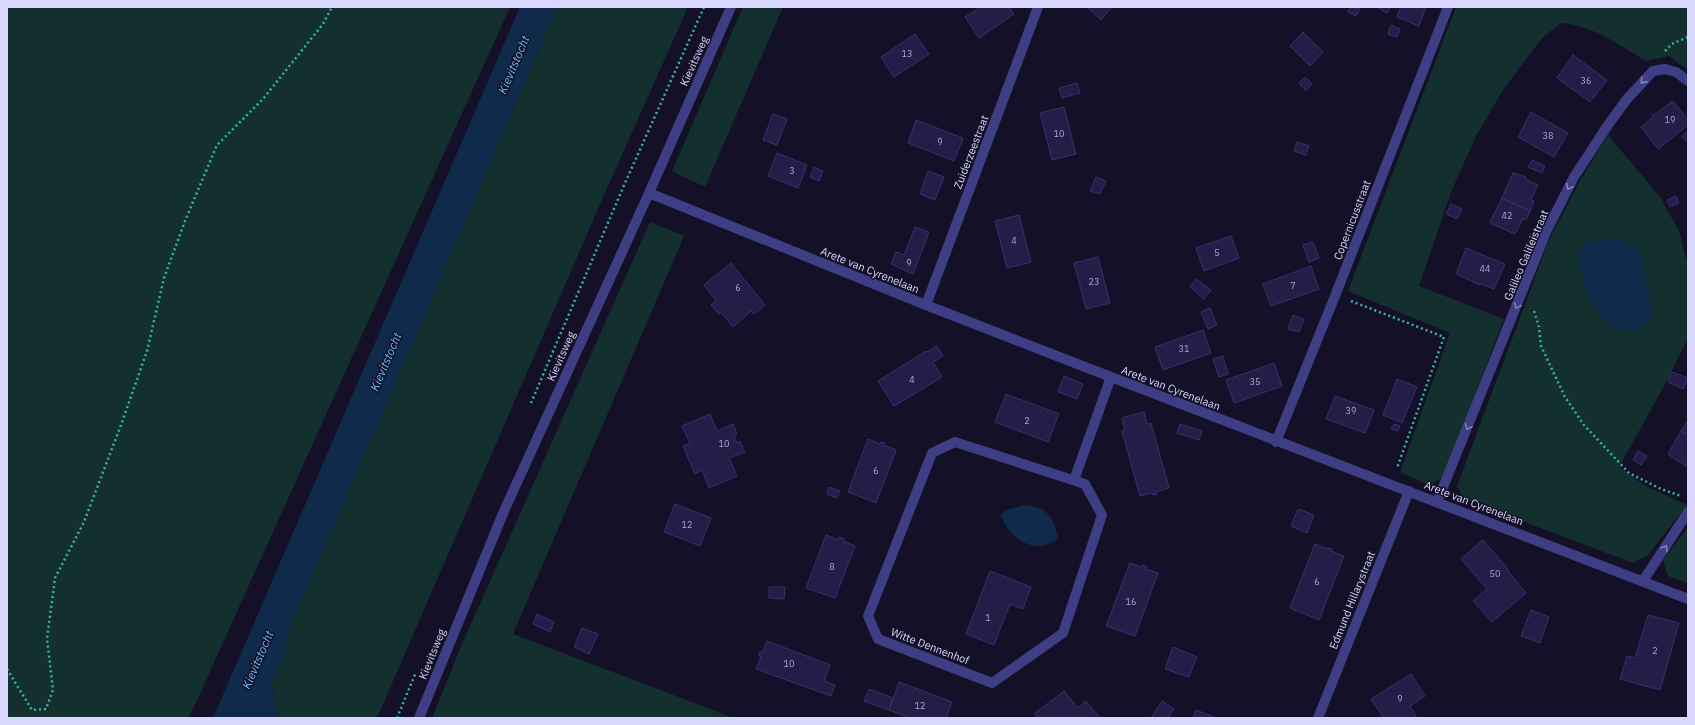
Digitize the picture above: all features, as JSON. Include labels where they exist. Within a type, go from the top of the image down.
[{"type":"street","name":"Kievitsweg","points":[[419,718],[504,511],[649,193],[731,7]]},
{"type":"street","name":"Zuiderzeestraat","points":[[926,305],[1038,7]]},
{"type":"street","name":"Copernicusstraat","points":[[1276,442],[1448,7]]},
{"type":"street","name":"Galileo Galileistraat","points":[[1437,502],[1547,230],[1574,177],[1627,99],[1653,71],[1665,69],[1676,72],[1688,81]]},
{"type":"street","name":"Arete van Cyrenelaan","points":[[649,193],[926,305],[1276,442],[1409,491],[1688,599]]},
{"type":"street","points":[[1074,480],[1111,377]]},
{"type":"street","name":"Witte Dennenhof","points":[[955,442],[1074,480],[1085,484],[1102,514],[1063,633],[992,683],[878,639],[868,616],[932,453],[955,442]]},
{"type":"street","name":"Edmund Hillarystraat","points":[[1318,718],[1409,491]]},
{"type":"street","points":[[1643,581],[1688,512]]},
{"type":"path","points":[[7,669],[32,710],[46,709],[53,690],[47,639],[55,578],[84,522],[148,351],[164,278],[185,221],[217,145],[263,99],[323,24],[332,7]]},
{"type":"path","name":"Kievitsweg","points":[[528,410],[622,190],[704,7]]},
{"type":"path","points":[[1526,282],[1539,327],[1540,346],[1565,397],[1584,425],[1629,473],[1661,489],[1688,498]]},
{"type":"path","points":[[1335,296],[1444,337],[1391,485]]},
{"type":"path","name":"Kievitsweg","points":[[397,718],[418,667]]},
{"type":"green space","points":[[7,7],[510,7],[189,718],[7,718]]},
{"type":"green space","points":[[557,7],[688,7],[601,202],[377,718],[279,718],[271,683],[288,646],[285,638]]},
{"type":"green space","points":[[743,7],[783,7],[705,187],[672,171]]},
{"type":"green space","points":[[1456,7],[1688,7],[1688,70],[1669,56],[1646,61],[1595,32],[1561,23],[1542,38],[1503,90],[1476,136],[1452,190],[1419,286],[1504,319],[1443,477],[1430,486],[1400,472],[1450,333],[1348,291]]},
{"type":"green space","points":[[1608,135],[1660,197],[1679,231],[1688,266],[1688,338],[1668,379],[1619,467],[1646,486],[1687,505],[1648,555],[1633,563],[1464,499],[1457,486],[1549,240],[1580,181]]},
{"type":"green space","points":[[650,222],[684,236],[513,634],[734,718],[432,718],[462,644]]},
{"type":"green space","points":[[1688,527],[1688,583],[1668,576],[1663,560]]},
{"type":"water","name":"Kievitstocht","points":[[520,7],[557,7],[285,638],[288,646],[271,683],[279,718],[213,718]]},
{"type":"water","points":[[1606,239],[1622,240],[1638,248],[1642,257],[1651,307],[1650,321],[1638,329],[1619,329],[1609,323],[1601,315],[1594,304],[1583,279],[1577,256],[1585,242]]},
{"type":"water","points":[[1026,505],[1042,509],[1051,518],[1055,526],[1058,539],[1049,544],[1040,546],[1031,545],[1023,542],[1009,531],[1001,514],[1009,509]]},
{"type":"building","points":[[977,7],[1009,7],[1014,14],[979,38],[965,17],[978,9]]},
{"type":"building","points":[[1087,7],[1112,7],[1101,20]]},
{"type":"building","points":[[1351,7],[1360,9],[1356,16],[1348,12]]},
{"type":"building","points":[[1377,7],[1391,7],[1387,13]]},
{"type":"building","points":[[1401,7],[1426,7],[1419,26],[1397,17]]},
{"type":"building","points":[[1391,25],[1400,29],[1397,37],[1388,34]]},
{"type":"building","points":[[1303,32],[1323,52],[1310,66],[1290,46]]},
{"type":"building","points":[[915,34],[929,54],[894,77],[881,57]]},
{"type":"building","points":[[1573,55],[1607,80],[1590,102],[1557,78]]},
{"type":"building","points":[[1305,77],[1312,84],[1306,91],[1299,83]]},
{"type":"building","points":[[1077,83],[1080,93],[1062,98],[1059,88]]},
{"type":"building","points":[[1673,101],[1688,120],[1688,125],[1658,149],[1641,127],[1653,117],[1652,116]]},
{"type":"building","points":[[1064,107],[1076,154],[1052,160],[1040,113]]},
{"type":"building","points":[[1531,112],[1568,133],[1554,157],[1518,137]]},
{"type":"building","points":[[773,114],[787,119],[777,145],[763,140]]},
{"type":"building","points":[[916,120],[963,138],[954,161],[908,143]]},
{"type":"building","points":[[1688,131],[1688,139],[1686,141],[1682,136]]},
{"type":"building","points":[[1297,142],[1309,146],[1306,155],[1294,151]]},
{"type":"building","points":[[777,153],[807,165],[798,188],[768,176]]},
{"type":"building","points":[[1532,160],[1545,166],[1542,173],[1528,167]]},
{"type":"building","points":[[814,167],[823,171],[819,181],[810,177]]},
{"type":"building","points":[[928,171],[944,177],[935,200],[920,194]]},
{"type":"building","points":[[1513,173],[1526,177],[1525,179],[1538,185],[1531,200],[1534,201],[1530,211],[1502,198]]},
{"type":"building","points":[[1096,177],[1106,181],[1100,194],[1090,191]]},
{"type":"building","points":[[1676,196],[1679,203],[1670,207],[1667,200]]},
{"type":"building","points":[[1502,198],[1530,211],[1526,220],[1523,219],[1515,234],[1490,222]]},
{"type":"building","points":[[1451,204],[1462,209],[1457,219],[1446,214]]},
{"type":"building","points":[[1019,215],[1031,262],[1007,268],[995,221]]},
{"type":"building","points":[[915,227],[929,232],[913,274],[891,264],[896,252],[904,255]]},
{"type":"building","points":[[1231,236],[1239,258],[1204,271],[1196,248]]},
{"type":"building","points":[[1313,242],[1319,258],[1309,262],[1303,245]]},
{"type":"building","points":[[1466,248],[1505,264],[1494,289],[1481,284],[1480,285],[1456,274]]},
{"type":"building","points":[[1098,257],[1110,303],[1086,309],[1074,263]]},
{"type":"building","points":[[731,263],[765,305],[754,314],[751,311],[733,327],[721,312],[719,314],[711,305],[716,301],[704,285]]},
{"type":"building","points":[[1311,266],[1319,289],[1271,306],[1263,284]]},
{"type":"building","points":[[1196,279],[1211,290],[1204,299],[1190,287]]},
{"type":"building","points":[[1210,308],[1217,325],[1208,329],[1201,312]]},
{"type":"building","points":[[1293,315],[1304,319],[1299,332],[1288,329]]},
{"type":"building","points":[[1203,330],[1211,353],[1163,370],[1155,347]]},
{"type":"building","points":[[937,346],[943,356],[933,362],[942,377],[894,406],[878,381],[926,351],[927,352]]},
{"type":"building","points":[[1223,356],[1228,374],[1219,377],[1213,359]]},
{"type":"building","points":[[1274,363],[1282,386],[1234,403],[1226,380]]},
{"type":"building","points":[[1672,372],[1688,378],[1683,389],[1668,382]]},
{"type":"building","points":[[1064,376],[1083,384],[1077,399],[1058,392]]},
{"type":"building","points":[[1397,379],[1417,387],[1402,423],[1383,415]]},
{"type":"building","points":[[1006,394],[1059,414],[1048,442],[995,422]]},
{"type":"building","points":[[1335,396],[1374,410],[1365,433],[1326,419]]},
{"type":"building","points":[[1144,412],[1147,424],[1151,423],[1169,488],[1156,492],[1157,494],[1153,495],[1152,493],[1140,496],[1122,431],[1125,430],[1122,418]]},
{"type":"building","points":[[710,414],[717,431],[733,424],[737,434],[734,436],[737,443],[740,441],[745,452],[729,458],[737,476],[709,488],[702,470],[695,474],[683,446],[690,443],[682,426]]},
{"type":"building","points":[[1688,420],[1688,435],[1681,431]]},
{"type":"building","points":[[1180,424],[1202,431],[1199,440],[1177,433]]},
{"type":"building","points":[[1394,424],[1400,426],[1398,431],[1391,429]]},
{"type":"building","points":[[1681,431],[1688,435],[1688,467],[1668,454]]},
{"type":"building","points":[[868,439],[880,444],[881,442],[885,443],[884,445],[896,450],[876,503],[848,492]]},
{"type":"building","points":[[1638,451],[1647,456],[1641,465],[1633,460]]},
{"type":"building","points":[[829,487],[840,491],[837,498],[827,494]]},
{"type":"building","points":[[675,504],[711,518],[700,546],[664,532]]},
{"type":"building","points":[[1298,509],[1314,515],[1307,533],[1291,526]]},
{"type":"building","points":[[826,535],[838,540],[839,537],[844,539],[843,541],[855,546],[835,598],[806,588]]},
{"type":"building","points":[[1483,540],[1526,593],[1492,622],[1473,601],[1487,589],[1461,559]]},
{"type":"building","points":[[1315,544],[1327,549],[1332,549],[1331,551],[1344,556],[1319,620],[1290,608]]},
{"type":"building","points":[[1130,563],[1142,567],[1143,565],[1147,567],[1146,569],[1158,573],[1135,636],[1106,626]]},
{"type":"building","points":[[990,571],[1031,587],[1023,609],[1010,604],[994,645],[966,634]]},
{"type":"building","points":[[769,587],[785,587],[784,599],[769,598]]},
{"type":"building","points":[[1531,610],[1549,617],[1540,643],[1521,636]]},
{"type":"building","points":[[537,614],[554,622],[550,632],[533,624]]},
{"type":"building","points":[[1648,615],[1679,623],[1660,690],[1620,679],[1627,656],[1635,658]]},
{"type":"building","points":[[582,628],[598,634],[589,654],[574,647]]},
{"type":"building","points":[[767,641],[830,665],[824,681],[835,685],[831,696],[756,669],[761,657],[759,656],[760,652],[762,653]]},
{"type":"building","points":[[1173,647],[1197,657],[1189,677],[1165,669]]},
{"type":"building","points":[[1411,674],[1425,696],[1410,706],[1417,718],[1395,718],[1394,716],[1391,718],[1384,718],[1371,699]]},
{"type":"building","points":[[899,682],[952,702],[946,718],[910,718],[889,710]]},
{"type":"building","points":[[869,689],[893,698],[889,710],[864,701]]},
{"type":"building","points":[[1064,691],[1078,708],[1086,701],[1100,718],[1038,718],[1034,714]]},
{"type":"building","points":[[1162,701],[1174,709],[1168,718],[1151,718]]},
{"type":"building","points":[[1196,710],[1214,717],[1193,718]]}]
